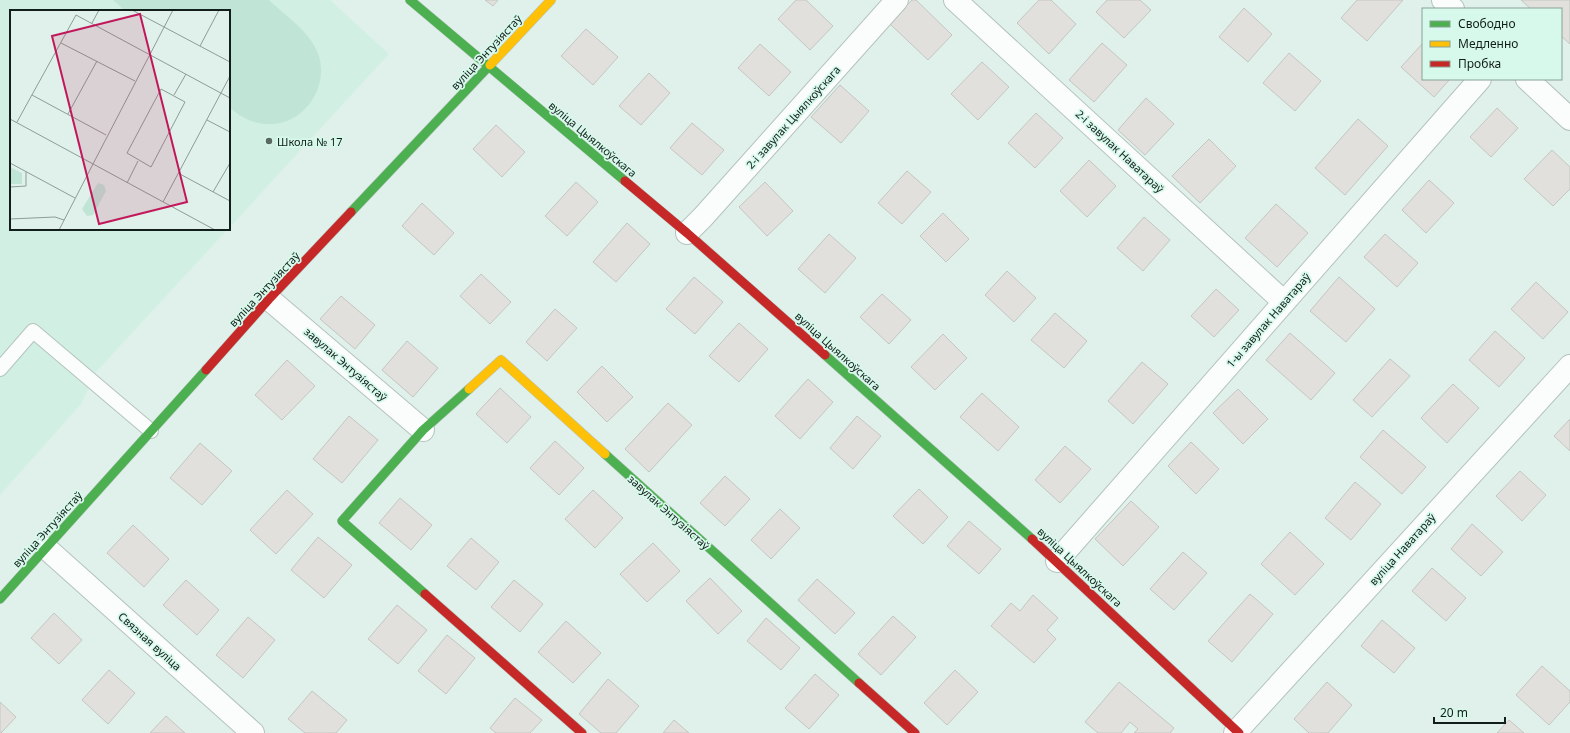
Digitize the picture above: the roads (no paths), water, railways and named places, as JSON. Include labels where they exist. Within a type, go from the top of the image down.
[{"type":"street","name":"вуліца Цыялкоўскага","points":[[410,0],[488,68],[687,233],[1057,561],[1237,732]]},
{"type":"street","name":"вуліца Энтузіястаў","points":[[0,599],[269,300],[551,0]]},
{"type":"street","name":"2-і завулак Цыялкоўскага","points":[[687,233],[897,0]]},
{"type":"street","name":"2-і завулак Наватараў","points":[[955,0],[1284,302]]},
{"type":"street","name":"1-ы завулак Наватараў","points":[[1057,561],[1479,80]]},
{"type":"street","points":[[1528,80],[1570,119]]},
{"type":"street","name":"завулак Энтузіястаў","points":[[269,300],[423,430]]},
{"type":"street","name":"завулак Энтузіястаў","points":[[582,733],[342,521],[423,430],[501,360],[915,733]]},
{"type":"street","name":"вуліца Наватараў","points":[[1237,732],[1570,366]]},
{"type":"street","name":"Связная вуліца","points":[[46,548],[246,731]]},
{"type":"lane","points":[[0,369],[33,331],[151,431]]},
{"type":"place","name":"Школа № 17","points":[[269,141]]}]
